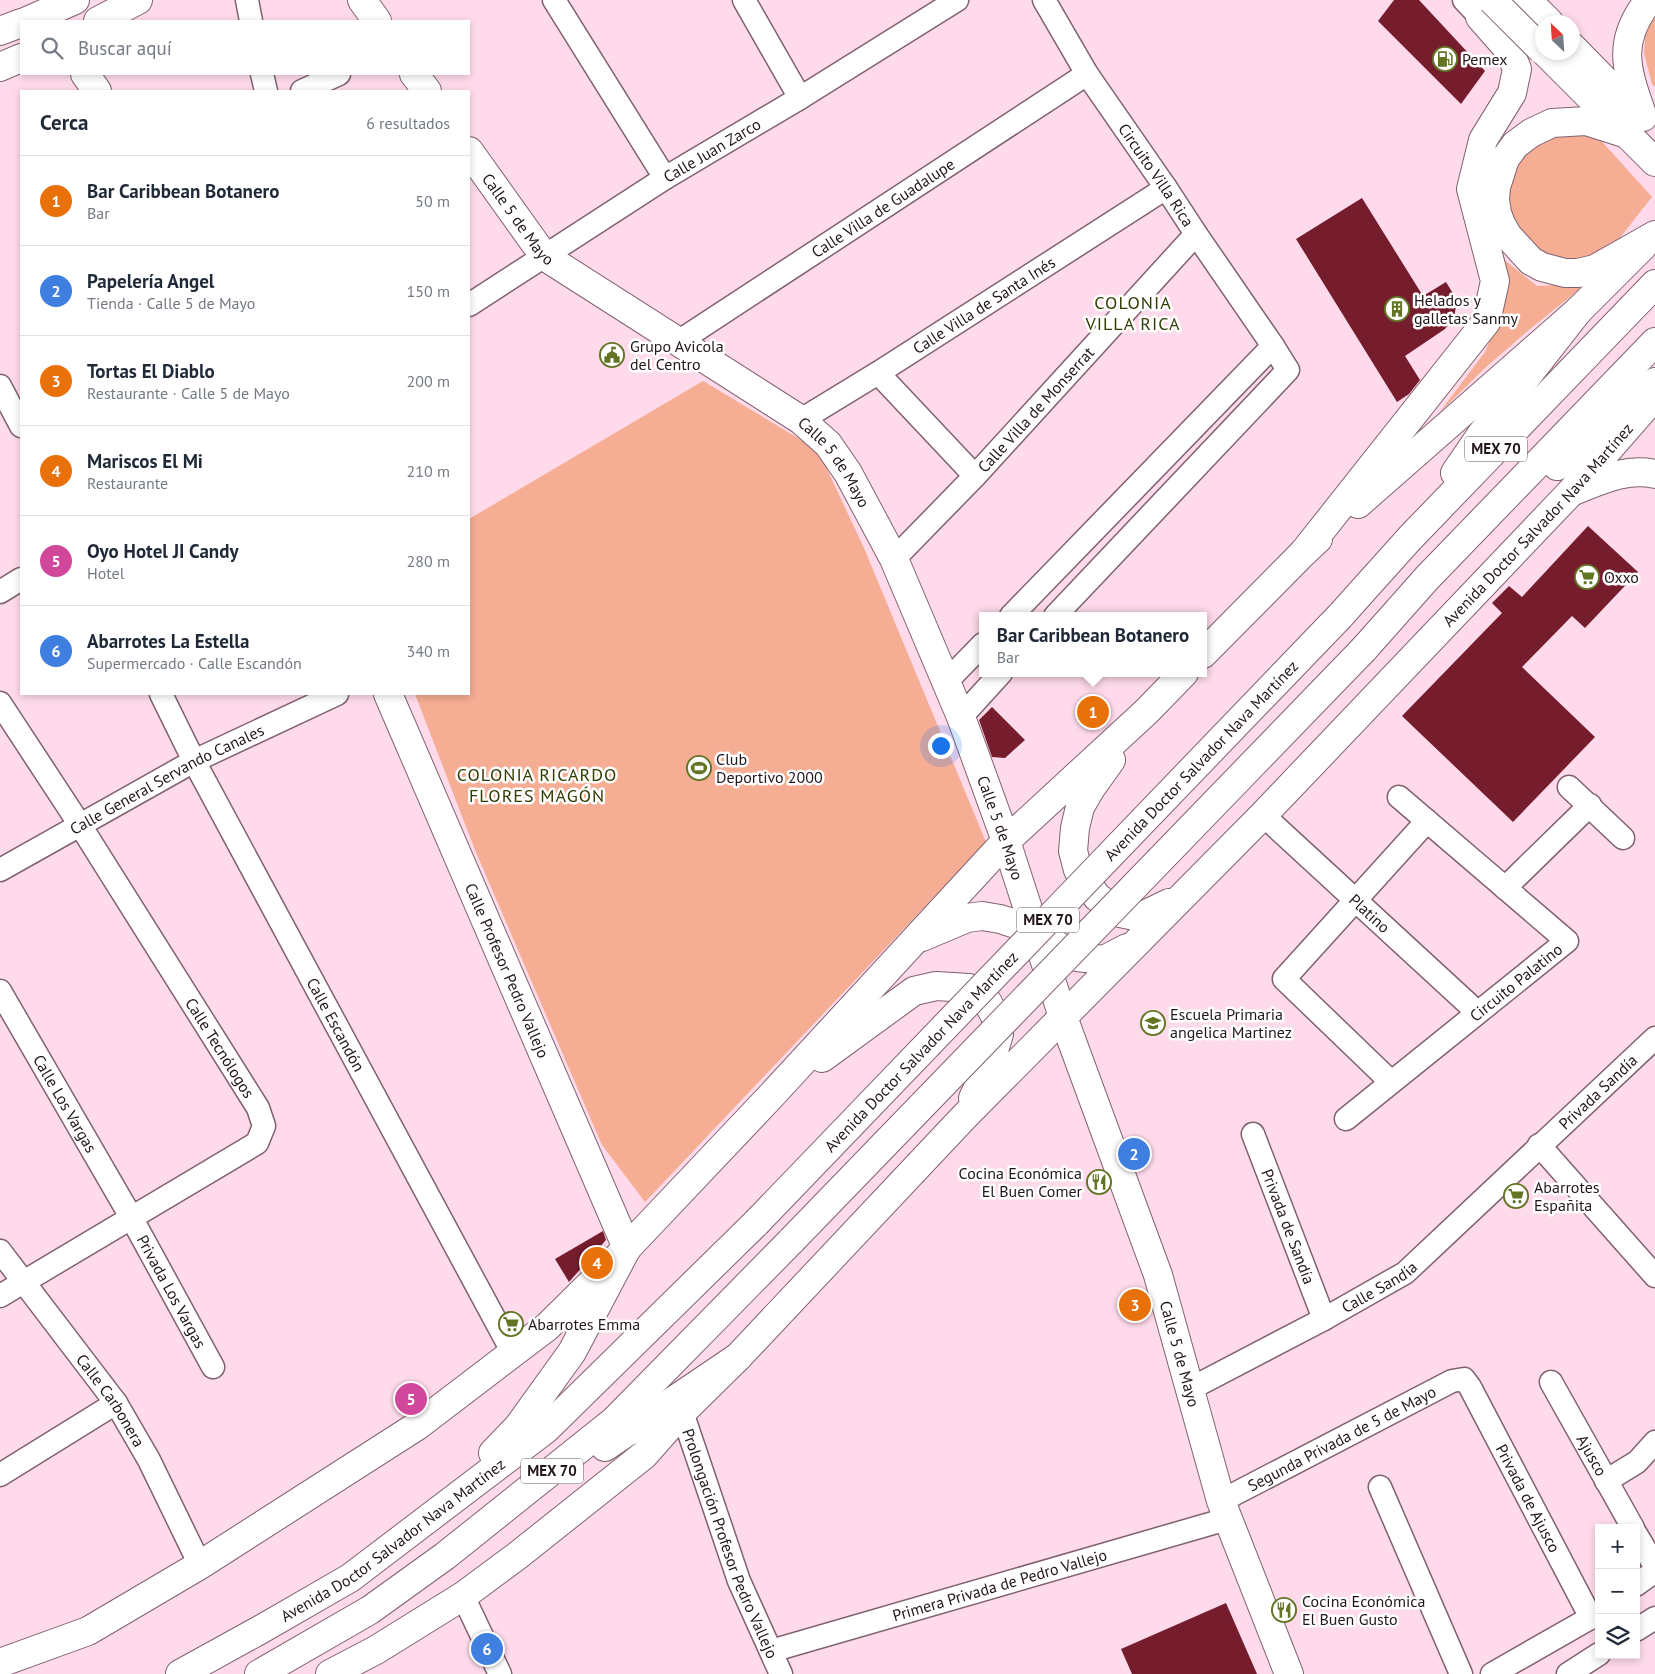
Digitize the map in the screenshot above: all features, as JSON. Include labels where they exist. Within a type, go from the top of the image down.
[{"type":"main road","points":[[34,16],[74,0]]},
{"type":"main road","points":[[100,20],[138,0]]},
{"type":"main road","points":[[362,0],[376,20]]},
{"type":"main road","points":[[1527,0],[1541,15]]},
{"type":"main road","points":[[1649,0],[1639,12],[1627,44],[1628,74],[1640,127],[1655,162]]},
{"type":"main road","points":[[1480,4],[1535,44]]},
{"type":"main road","points":[[1304,552],[1486,322],[1495,281],[1471,189],[1483,140],[1512,93],[1517,69],[1509,50],[1480,4]]},
{"type":"main road","points":[[0,31],[20,22]]},
{"type":"main road","points":[[0,67],[20,58]]},
{"type":"main road","points":[[1556,60],[1605,97],[1640,127]]},
{"type":"main road","points":[[1580,60],[1605,97]]},
{"type":"main road","points":[[86,75],[96,90]]},
{"type":"main road","points":[[415,75],[426,90]]},
{"type":"main road","points":[[1640,127],[1586,121],[1552,123],[1531,133],[1515,145],[1505,158],[1496,187],[1495,200],[1497,213],[1508,236],[1531,261],[1542,267],[1565,273],[1578,273],[1595,269],[1655,235]]},
{"type":"main road","name":"Calle 5 de Mayo","points":[[470,151],[544,256],[801,420],[828,444],[848,473],[894,559],[961,717],[1006,841],[1063,1017],[1158,1275],[1224,1510],[1289,1674]]},
{"type":"main road","points":[[1207,650],[1304,552],[1578,311],[1655,235]]},
{"type":"main road","name":"Avenida Doctor Salvador Nava Martínez","points":[[180,1674],[350,1578],[546,1429],[756,1223],[1340,616],[1410,538],[1655,284]]},
{"type":"main road","points":[[1410,538],[1481,435],[1578,311]]},
{"type":"main road","name":"MEX 70","points":[[269,1668],[370,1610],[445,1556],[614,1422],[1364,649],[1427,578],[1655,342]]},
{"type":"main road","points":[[1427,578],[1655,382]]},
{"type":"main road","name":"Avenida Doctor Salvador Nava Martínez","points":[[330,1674],[376,1650],[464,1596],[644,1455],[682,1412],[738,1357],[964,1117],[1263,816],[1570,492],[1655,396]]},
{"type":"main road","points":[[1570,492],[1616,475],[1644,472],[1655,474]]},
{"type":"main road","points":[[0,1663],[88,1630],[200,1565],[417,1426],[547,1327],[627,1248],[770,1097],[1006,841],[1146,712],[1180,677]]},
{"type":"main road","name":"Calle Profesor Pedro Vallejo","points":[[388,695],[627,1248]]},
{"type":"main road","points":[[1146,712],[1091,788],[1080,808],[1075,828],[1073,851],[1078,870],[1097,898],[1120,913],[1140,917],[1176,900],[1199,880]]},
{"type":"main road","points":[[913,941],[968,918],[982,916],[1000,919],[1025,927],[1077,957],[1104,960],[1135,944]]},
{"type":"main road","points":[[770,1097],[914,991],[936,986],[957,986],[969,988],[982,995],[995,1016],[999,1034],[991,1061],[964,1117]]},
{"type":"main road","points":[[434,1515],[518,1427],[556,1375],[572,1352],[627,1248]]},
{"type":"main road","points":[[445,1556],[738,1357]]},
{"type":"main road","points":[[0,1674],[33,1651]]},
{"type":"street","points":[[247,0],[251,20]]},
{"type":"street","points":[[554,0],[665,178]]},
{"type":"street","points":[[744,0],[800,98]]},
{"type":"street","name":"Calle Juan Zarco","points":[[470,304],[665,178],[800,98],[957,0]]},
{"type":"street","name":"Circuito Villa Rica","points":[[1044,0],[1087,74],[1288,370],[1059,612]]},
{"type":"street","name":"Calle Villa de Guadalupe","points":[[678,342],[1087,74]]},
{"type":"street","points":[[262,75],[266,90]]},
{"type":"street","points":[[304,90],[337,75]]},
{"type":"street","name":"Calle Villa de Santa Inés","points":[[801,420],[878,373],[1166,188]]},
{"type":"street","name":"Calle Villa de Monserrat","points":[[894,559],[976,476],[1196,234]]},
{"type":"street","points":[[1015,612],[1273,346]]},
{"type":"street","points":[[878,373],[976,476]]},
{"type":"street","points":[[0,386],[20,424]]},
{"type":"street","points":[[1110,514],[1132,534]]},
{"type":"street","points":[[0,592],[20,580]]},
{"type":"street","points":[[946,682],[979,648]]},
{"type":"street","points":[[961,717],[997,677]]},
{"type":"street","name":"Calle Escandón","points":[[161,695],[194,761],[513,1354]]},
{"type":"street","name":"Calle General Servando Canales","points":[[0,870],[194,761],[334,695]]},
{"type":"street","name":"Calle Tecnólogos","points":[[0,704],[80,825],[258,1108],[264,1126],[257,1143],[0,1296]]},
{"type":"street","points":[[1569,787],[1624,838]]},
{"type":"street","name":"Circuito Palatino","points":[[1346,1119],[1566,941],[1399,797]]},
{"type":"street","points":[[1505,888],[1590,805]]},
{"type":"street","name":"Platino","points":[[1263,816],[1477,1012]]},
{"type":"street","points":[[1391,1082],[1284,979],[1427,821]]},
{"type":"street","name":"Calle Los Vargas","points":[[0,991],[131,1217]]},
{"type":"street","name":"Privada Sandía","points":[[1539,1145],[1655,1038]]},
{"type":"street","name":"Privada de Sandía","points":[[1253,1134],[1324,1319]]},
{"type":"street","points":[[1539,1145],[1655,1276]]},
{"type":"street","name":"Calle Sandía","points":[[1190,1389],[1324,1319],[1405,1272],[1539,1145]]},
{"type":"street","name":"Privada Los Vargas","points":[[131,1217],[213,1367]]},
{"type":"street","name":"Calle Carbonera","points":[[0,1251],[116,1403],[149,1460],[200,1565]]},
{"type":"street","name":"Segunda Privada de 5 de Mayo","points":[[1224,1510],[1452,1381],[1464,1379]]},
{"type":"street","name":"Privada de Ajusco","points":[[1464,1379],[1595,1615]]},
{"type":"street","name":"Ajusco","points":[[1551,1382],[1631,1524]]},
{"type":"street","points":[[0,1475],[116,1403]]},
{"type":"street","name":"Prolongación Profesor Pedro Vallejo","points":[[682,1412],[738,1581],[781,1674]]},
{"type":"street","points":[[1606,1481],[1637,1462],[1655,1442]]},
{"type":"street","points":[[1380,1487],[1461,1674]]},
{"type":"street","name":"Primera Privada de Pedro Vallejo","points":[[771,1651],[1224,1510]]},
{"type":"street","points":[[1640,1541],[1655,1566]]},
{"type":"street","points":[[1640,1582],[1655,1571]]},
{"type":"street","points":[[464,1596],[500,1674]]},
{"type":"street","points":[[1492,1674],[1595,1615]]},
{"type":"street","points":[[1640,1627],[1655,1618]]},
{"type":"street","points":[[1568,1674],[1595,1657]]},
{"type":"shaded area","points":[[1655,15],[1655,87],[1652,84],[1644,53],[1646,25]]},
{"type":"shaded area","points":[[1556,130],[1596,135],[1652,197],[1615,244],[1582,259],[1544,256],[1515,232],[1501,199],[1510,166]]},
{"type":"shaded area","points":[[1497,254],[1537,286],[1586,284],[1486,367],[1439,413],[1485,352],[1505,305]]},
{"type":"shaded area","name":"Club Deportivo 2000","points":[[703,381],[818,450],[864,548],[986,842],[645,1202],[602,1145],[475,850],[415,695],[470,695],[470,518]]},
{"type":"building","name":"Pemex","points":[[1394,0],[1419,0],[1485,71],[1461,104],[1378,21]]},
{"type":"building","name":"Helados y galletas Sanmy","points":[[1362,198],[1423,296],[1446,282],[1457,300],[1454,318],[1445,329],[1405,356],[1420,380],[1409,394],[1397,402],[1296,239]]},
{"type":"building","points":[[1588,526],[1638,572],[1585,628],[1572,616],[1522,667],[1595,737],[1513,822],[1402,716],[1502,613],[1492,603],[1509,586],[1522,597]]},
{"type":"building","points":[[992,707],[1025,740],[1005,758],[992,757],[979,720]]},
{"type":"building","points":[[603,1231],[606,1240],[569,1282],[555,1259]]},
{"type":"building","points":[[1226,1603],[1257,1674],[1132,1674],[1121,1649]]},
{"type":"place","name":"Pemex","points":[[1445,59]]},
{"type":"place","name":"Helados y galletas Sanmy","points":[[1397,309]]},
{"type":"place","name":"Grupo Avicola del Centro","points":[[612,355]]},
{"type":"place","name":"Oxxo","points":[[1587,577]]},
{"type":"place","name":"Bar Caribbean Botanero","points":[[1093,712]]},
{"type":"place","name":"Club Deportivo 2000","points":[[699,768]]},
{"type":"place","name":"Escuela Primaria angelica Martinez","points":[[1153,1023]]},
{"type":"place","name":"Papelería Angel","points":[[1134,1154]]},
{"type":"place","name":"Cocina Económica El Buen Comer","points":[[1099,1182]]},
{"type":"place","name":"Abarrotes Españita","points":[[1516,1196]]},
{"type":"place","name":"Mariscos El Mi","points":[[597,1263]]},
{"type":"place","name":"Tortas El Diablo","points":[[1135,1305]]},
{"type":"place","name":"Abarrotes Emma","points":[[511,1324]]},
{"type":"place","name":"Oyo Hotel JI Candy","points":[[411,1399]]},
{"type":"place","name":"Cocina Económica El Buen Gusto","points":[[1284,1610]]},
{"type":"place","name":"Abarrotes La Estella","points":[[487,1649]]},
{"type":"district","name":"COLONIA VILLA RICA","points":[[1133,313]]},
{"type":"district","name":"COLONIA RICARDO FLORES MAGÓN","points":[[537,785]]}]
